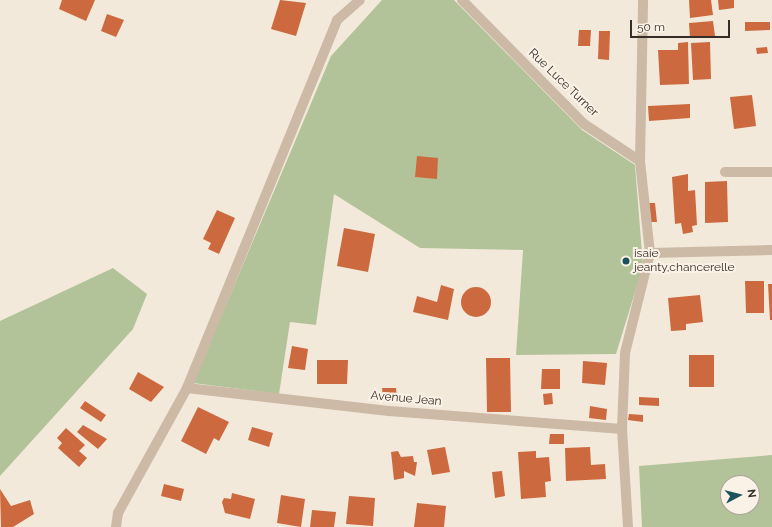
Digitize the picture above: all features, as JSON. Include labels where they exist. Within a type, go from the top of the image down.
[{"type":"street","points":[[116,527],[118,513],[187,388],[337,20],[360,0]]},
{"type":"street","name":"Rue Luce Turner","points":[[462,0],[584,124],[640,161]]},
{"type":"street","points":[[628,527],[622,429],[625,353],[650,253],[640,161],[643,0]]},
{"type":"street","points":[[725,172],[772,172]]},
{"type":"street","points":[[650,253],[772,250]]},
{"type":"street","name":"Avenue Jean","points":[[187,388],[390,411],[622,429]]},
{"type":"green space","points":[[382,0],[454,0],[582,130],[635,165],[643,266],[616,354],[516,355],[523,250],[420,248],[334,194],[316,325],[290,322],[279,394],[193,383],[331,56]]},
{"type":"green space","points":[[113,268],[147,294],[133,329],[0,476],[0,321]]},
{"type":"green space","points":[[772,455],[772,527],[642,527],[639,466]]},
{"type":"building","points":[[62,0],[95,0],[86,21],[59,9]]},
{"type":"building","points":[[280,0],[306,3],[296,36],[271,29]]},
{"type":"building","points":[[689,0],[711,0],[713,15],[690,18]]},
{"type":"building","points":[[718,0],[734,0],[734,8],[719,10]]},
{"type":"building","points":[[107,14],[124,20],[116,37],[101,31]]},
{"type":"building","points":[[713,21],[715,36],[690,38],[689,23]]},
{"type":"building","points":[[745,22],[770,22],[770,30],[745,31]]},
{"type":"building","points":[[579,30],[591,30],[590,46],[578,46]]},
{"type":"building","points":[[599,31],[610,31],[609,60],[598,59]]},
{"type":"building","points":[[688,42],[689,84],[660,85],[658,50],[678,50],[678,43]]},
{"type":"building","points":[[710,42],[711,79],[693,80],[691,43]]},
{"type":"building","points":[[767,47],[768,53],[757,54],[756,48]]},
{"type":"building","points":[[752,95],[756,126],[734,129],[730,97]]},
{"type":"building","points":[[690,104],[690,118],[649,121],[648,106]]},
{"type":"building","points":[[417,156],[438,158],[437,179],[415,177]]},
{"type":"building","points":[[688,174],[688,191],[695,190],[697,225],[692,226],[693,232],[683,234],[681,223],[675,224],[672,177]]},
{"type":"building","points":[[727,181],[728,222],[705,223],[705,182]]},
{"type":"building","points":[[649,203],[655,203],[657,222],[651,222]]},
{"type":"building","points":[[217,210],[235,218],[219,254],[208,249],[211,243],[203,239]]},
{"type":"building","points":[[344,228],[375,234],[368,272],[337,266]]},
{"type":"building","points":[[745,281],[764,281],[764,313],[746,313]]},
{"type":"building","points":[[768,284],[772,284],[772,320],[770,320]]},
{"type":"building","points":[[441,285],[454,289],[448,320],[413,312],[417,296],[437,302]]},
{"type":"building","points":[[476,287],[487,291],[491,302],[487,313],[476,317],[465,313],[461,302],[465,291]]},
{"type":"building","points":[[700,295],[703,322],[686,324],[686,330],[671,331],[668,298]]},
{"type":"building","points":[[292,346],[308,349],[305,370],[288,368]]},
{"type":"building","points":[[689,355],[714,355],[714,387],[689,387]]},
{"type":"building","points":[[486,358],[510,358],[511,412],[487,412]]},
{"type":"building","points":[[317,360],[348,360],[347,384],[317,384]]},
{"type":"building","points":[[583,361],[607,363],[605,385],[582,383]]},
{"type":"building","points":[[542,369],[560,369],[560,389],[541,389]]},
{"type":"building","points":[[138,372],[164,387],[151,402],[129,389]]},
{"type":"building","points":[[382,388],[396,388],[397,398],[383,398]]},
{"type":"building","points":[[552,393],[553,404],[544,405],[543,394]]},
{"type":"building","points":[[639,397],[659,398],[659,406],[639,405]]},
{"type":"building","points":[[85,401],[106,415],[101,422],[80,408]]},
{"type":"building","points":[[590,406],[607,409],[606,420],[589,418]]},
{"type":"building","points":[[198,407],[229,422],[219,441],[214,438],[206,454],[181,441]]},
{"type":"building","points":[[629,414],[643,415],[643,422],[628,420]]},
{"type":"building","points":[[83,425],[107,439],[98,449],[77,432]]},
{"type":"building","points":[[252,427],[273,433],[269,447],[248,440]]},
{"type":"building","points":[[66,428],[85,445],[79,451],[87,458],[79,467],[58,448],[62,443],[57,438]]},
{"type":"building","points":[[550,434],[564,434],[564,444],[549,444]]},
{"type":"building","points":[[445,447],[450,472],[432,475],[427,450]]},
{"type":"building","points":[[590,447],[591,465],[605,464],[606,479],[566,481],[565,448]]},
{"type":"building","points":[[398,451],[401,457],[413,456],[414,462],[417,462],[415,476],[404,471],[404,478],[394,480],[391,452]]},
{"type":"building","points":[[536,451],[536,458],[549,457],[551,481],[545,482],[546,497],[521,499],[518,452]]},
{"type":"building","points":[[502,471],[505,496],[495,498],[492,472]]},
{"type":"building","points":[[164,484],[184,489],[181,501],[161,496]]},
{"type":"building","points":[[0,489],[11,506],[30,500],[34,514],[13,527],[1,527]]},
{"type":"building","points":[[232,493],[255,499],[250,519],[225,513],[222,502],[224,498],[231,499]]},
{"type":"building","points":[[281,495],[305,499],[301,527],[277,523]]},
{"type":"building","points":[[349,496],[375,498],[373,526],[346,524]]},
{"type":"building","points":[[417,503],[446,506],[444,527],[414,527]]},
{"type":"building","points":[[312,510],[336,512],[334,527],[310,527]]},
{"type":"place","name":"isaie jeanty,chancerelle","points":[[626,261]]}]
